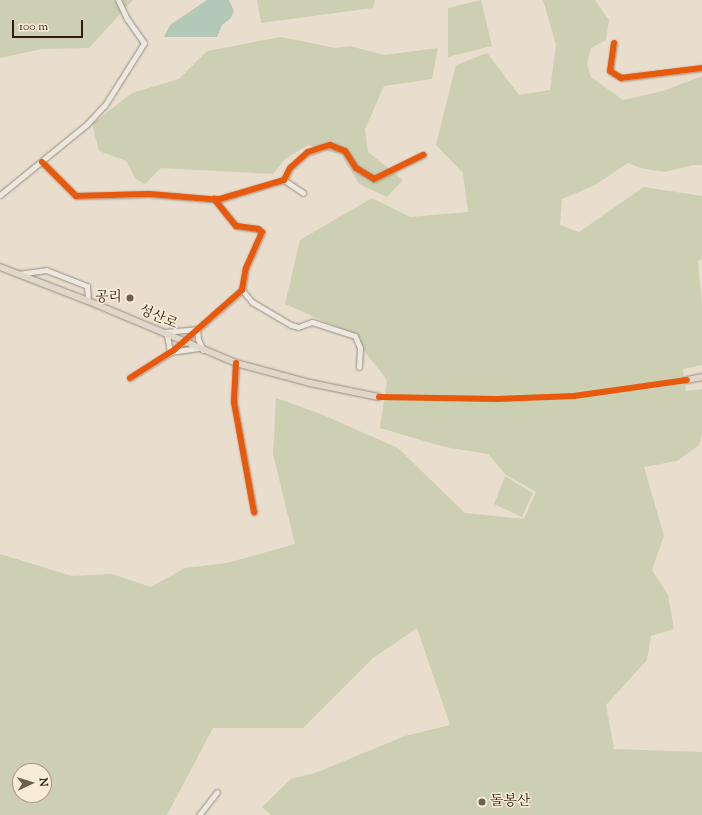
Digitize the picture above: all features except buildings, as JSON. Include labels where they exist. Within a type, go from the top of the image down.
[{"type":"main road","name":"성산로","points":[[0,267],[88,301],[236,363],[310,384],[379,397]]},
{"type":"main road","points":[[688,380],[702,377]]},
{"type":"street","points":[[0,195],[87,124],[105,105],[144,43],[127,19],[118,0]]},
{"type":"street","points":[[614,43],[610,71],[621,78],[702,68]]},
{"type":"street","points":[[42,162],[76,196],[149,194],[191,200],[214,199],[284,180],[290,168],[308,152],[330,145],[345,151],[356,168],[374,179],[423,155]]},
{"type":"street","points":[[284,180],[303,193]]},
{"type":"street","points":[[130,378],[183,342],[242,290],[246,268],[262,232],[258,228],[236,226],[214,199]]},
{"type":"street","points":[[17,274],[46,270],[81,283],[87,286],[88,301]]},
{"type":"street","points":[[242,290],[252,302],[291,325],[298,326],[312,322],[355,336],[360,348],[359,367]]},
{"type":"street","points":[[170,352],[164,334],[197,329]]},
{"type":"street","points":[[170,352],[201,349],[197,329]]},
{"type":"street","points":[[236,363],[234,402],[254,512]]},
{"type":"street","points":[[199,815],[217,792]]},
{"type":"shaded area","points":[[0,0],[133,0],[89,48],[42,49],[0,58]]},
{"type":"shaded area","points":[[207,0],[229,0],[234,11],[231,18],[222,25],[217,37],[164,37],[170,25]]},
{"type":"shaded area","points":[[257,0],[375,0],[373,8],[261,23]]},
{"type":"shaded area","points":[[481,0],[492,46],[448,57],[448,8]]},
{"type":"shaded area","points":[[543,0],[595,0],[609,20],[606,40],[591,48],[587,64],[591,77],[623,100],[663,91],[702,76],[702,165],[692,165],[665,172],[640,168],[628,163],[595,185],[562,199],[560,225],[579,232],[644,187],[702,196],[702,259],[698,261],[702,304],[702,365],[683,369],[686,391],[702,389],[702,435],[699,445],[677,461],[644,467],[664,536],[652,570],[668,595],[674,629],[651,636],[647,660],[606,705],[614,749],[702,752],[702,815],[271,815],[262,807],[291,779],[315,773],[405,736],[450,725],[417,628],[373,658],[303,728],[213,728],[167,815],[0,815],[0,554],[72,576],[112,574],[151,587],[185,568],[227,563],[295,544],[273,454],[276,398],[321,414],[398,448],[465,513],[524,519],[536,492],[506,475],[488,454],[445,447],[380,428],[387,380],[350,333],[285,304],[300,240],[372,198],[410,217],[468,212],[463,173],[436,145],[456,65],[487,53],[519,95],[550,90],[556,45]]},
{"type":"shaded area","points":[[281,37],[335,48],[350,46],[384,55],[438,48],[432,79],[384,86],[365,129],[368,152],[403,180],[387,197],[359,184],[341,155],[308,145],[285,159],[273,174],[161,168],[145,184],[136,179],[126,161],[99,151],[92,124],[132,93],[179,79],[207,51]]},
{"type":"shaded area","points":[[505,476],[533,493],[522,517],[494,504]]},
{"type":"tunnel","points":[[379,397],[497,399],[574,396],[687,380]]},
{"type":"cycle path","points":[[614,43],[610,71],[621,78],[702,68]]},
{"type":"cycle path","points":[[42,162],[76,196],[149,194],[220,199],[284,180],[290,168],[308,152],[330,145],[345,151],[356,168],[374,179],[423,155]]},
{"type":"cycle path","points":[[130,378],[174,350],[242,290],[246,268],[262,232],[258,229],[236,226],[214,199]]},
{"type":"cycle path","points":[[236,363],[234,402],[254,512]]},
{"type":"cycle path","points":[[379,397],[497,399],[574,396],[687,380]]},
{"type":"place","name":"공리","points":[[130,298]]},
{"type":"place","name":"돌봉산","points":[[482,802]]}]
